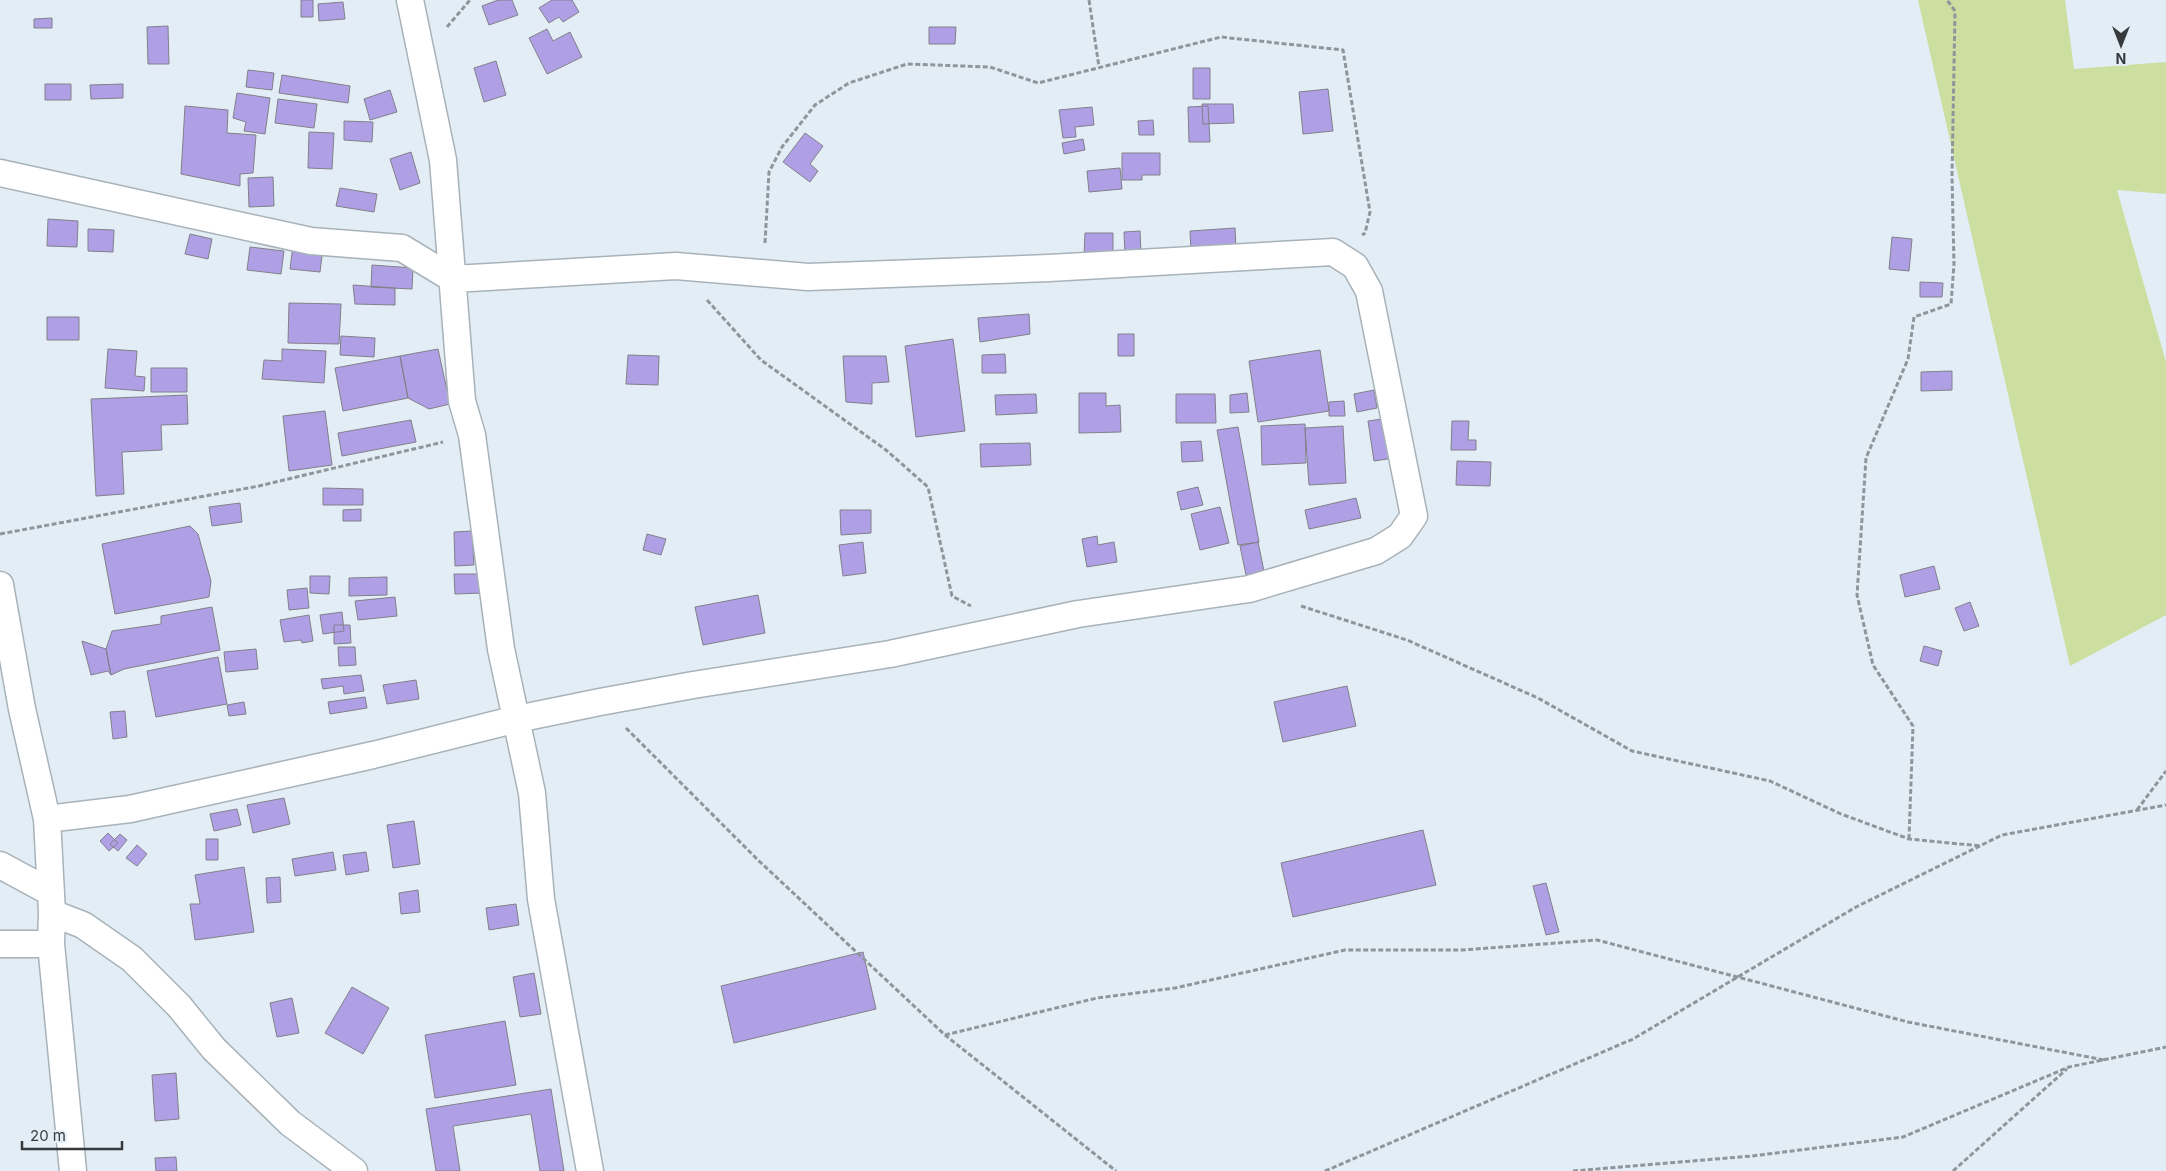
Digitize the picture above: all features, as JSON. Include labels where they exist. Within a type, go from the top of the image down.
[{"type":"street","points":[[410,0],[443,160],[462,401],[472,434],[501,649],[532,792],[541,899],[590,1171]]},
{"type":"street","points":[[0,173],[311,241],[402,248],[453,279],[676,266],[808,277],[1049,268],[1333,252],[1354,266],[1369,291],[1414,516],[1400,536],[1376,551],[1248,589],[1078,614],[890,654],[693,685],[600,702],[517,719],[373,755],[130,809],[47,819]]},
{"type":"street","points":[[0,585],[22,709],[47,819],[51,944],[73,1171]]},
{"type":"street","points":[[0,865],[132,959],[179,1006],[214,1049],[290,1123],[354,1171]]},
{"type":"street","points":[[0,944],[51,944]]},
{"type":"path","points":[[1089,0],[1099,67]]},
{"type":"path","points":[[1909,839],[1913,726],[1873,665],[1857,595],[1866,458],[1908,359],[1914,317],[1951,304],[1954,264],[1952,176],[1955,11],[1947,0]]},
{"type":"path","points":[[763,273],[769,172],[782,147],[815,106],[850,83],[907,64],[990,66],[1038,83],[1221,37],[1343,50],[1370,212],[1366,233],[1333,252]]},
{"type":"path","points":[[676,266],[762,360],[886,450],[928,487],[952,596],[1014,627]]},
{"type":"path","points":[[0,534],[259,486],[472,434]]},
{"type":"path","points":[[1295,604],[1407,640],[1538,698],[1632,751],[1770,781],[1841,814],[1909,839],[1982,846]]},
{"type":"path","points":[[600,702],[758,860],[945,1035],[1116,1171]]},
{"type":"path","points":[[2137,810],[2166,771]]},
{"type":"path","points":[[1325,1171],[1633,1039],[1856,906],[2002,835],[2166,806]]},
{"type":"path","points":[[945,1035],[1097,998],[1175,988],[1345,950],[1462,950],[1597,940],[1740,976],[1908,1022],[2104,1060]]},
{"type":"path","points":[[1573,1171],[1752,1156],[1903,1137],[2069,1067],[2166,1047]]},
{"type":"path","points":[[1953,1171],[2069,1067]]},
{"type":"green space","points":[[1918,0],[2065,0],[2074,69],[2166,62],[2166,194],[2117,190],[2166,362],[2166,615],[2070,666]]},
{"type":"building","points":[[301,0],[313,0],[313,17],[301,17]]},
{"type":"building","points":[[498,0],[512,0],[518,15],[489,25],[482,6]]},
{"type":"building","points":[[552,0],[572,0],[579,12],[563,22],[559,17],[549,23],[539,8]]},
{"type":"building","points":[[343,2],[345,19],[319,21],[318,4]]},
{"type":"building","points":[[52,18],[52,28],[34,28],[34,19]]},
{"type":"building","points":[[168,26],[169,64],[148,64],[147,27]]},
{"type":"building","points":[[929,27],[956,27],[955,44],[929,44]]},
{"type":"building","points":[[547,29],[553,41],[570,32],[582,57],[547,74],[529,38]]},
{"type":"building","points":[[496,61],[506,95],[484,102],[474,68]]},
{"type":"building","points":[[1193,68],[1210,68],[1210,99],[1193,99]]},
{"type":"building","points":[[248,70],[274,73],[272,90],[246,87]]},
{"type":"building","points":[[282,75],[350,86],[348,103],[279,93]]},
{"type":"building","points":[[45,84],[71,84],[71,100],[45,100]]},
{"type":"building","points":[[123,84],[123,98],[91,99],[90,85]]},
{"type":"building","points":[[1328,89],[1333,131],[1303,134],[1299,92]]},
{"type":"building","points":[[390,90],[397,112],[370,120],[364,99]]},
{"type":"building","points":[[237,93],[270,98],[265,134],[244,131],[246,122],[233,118]]},
{"type":"building","points":[[278,99],[317,104],[314,128],[275,123]]},
{"type":"building","points":[[1202,104],[1233,104],[1234,123],[1203,124]]},
{"type":"building","points":[[185,106],[228,110],[227,133],[256,135],[253,173],[240,174],[240,186],[181,174]]},
{"type":"building","points":[[1208,106],[1210,142],[1189,142],[1188,107]]},
{"type":"building","points":[[1092,107],[1094,125],[1075,127],[1076,137],[1063,138],[1059,110]]},
{"type":"building","points":[[1153,120],[1154,135],[1139,135],[1138,121]]},
{"type":"building","points":[[344,121],[373,122],[372,142],[344,140]]},
{"type":"building","points":[[309,132],[334,133],[332,169],[308,168]]},
{"type":"building","points":[[805,133],[823,146],[810,164],[818,171],[810,182],[783,162]]},
{"type":"building","points":[[1083,139],[1085,150],[1064,154],[1062,143]]},
{"type":"building","points":[[411,152],[420,183],[400,190],[390,159]]},
{"type":"building","points":[[1122,153],[1160,153],[1160,175],[1142,175],[1142,180],[1122,180]]},
{"type":"building","points":[[1120,168],[1122,189],[1089,192],[1087,171]]},
{"type":"building","points":[[273,177],[274,206],[249,207],[248,178]]},
{"type":"building","points":[[340,188],[377,194],[374,212],[336,206]]},
{"type":"building","points":[[48,219],[78,221],[77,247],[47,246]]},
{"type":"building","points":[[1235,228],[1236,248],[1191,251],[1190,231]]},
{"type":"building","points":[[88,229],[114,230],[113,252],[88,251]]},
{"type":"building","points":[[1140,231],[1141,254],[1125,254],[1124,232]]},
{"type":"building","points":[[1085,233],[1113,233],[1113,257],[1084,256]]},
{"type":"building","points":[[190,234],[212,239],[208,259],[185,254]]},
{"type":"building","points":[[1892,237],[1912,239],[1909,271],[1889,269]]},
{"type":"building","points":[[293,245],[323,248],[320,272],[290,269]]},
{"type":"building","points":[[250,247],[284,251],[281,274],[247,270]]},
{"type":"building","points":[[372,265],[413,268],[412,289],[371,287]]},
{"type":"building","points":[[1920,282],[1943,283],[1942,297],[1920,297]]},
{"type":"building","points":[[353,285],[395,288],[395,305],[355,304]]},
{"type":"building","points":[[289,303],[341,304],[339,344],[288,343]]},
{"type":"building","points":[[1029,314],[1030,334],[980,342],[978,318]]},
{"type":"building","points":[[47,317],[79,317],[79,340],[47,340]]},
{"type":"building","points":[[1118,334],[1134,334],[1134,356],[1118,356]]},
{"type":"building","points":[[341,336],[375,338],[374,357],[340,355]]},
{"type":"building","points":[[953,339],[965,431],[916,437],[905,346]]},
{"type":"building","points":[[108,349],[137,351],[135,376],[145,377],[144,391],[105,388]]},
{"type":"building","points":[[282,349],[326,351],[324,383],[262,379],[264,360],[282,361]]},
{"type":"building","points":[[438,349],[450,404],[429,409],[408,398],[400,356]]},
{"type":"building","points":[[1320,350],[1329,411],[1258,422],[1249,361]]},
{"type":"building","points":[[1005,354],[1006,373],[982,373],[982,355]]},
{"type":"building","points":[[628,355],[659,356],[658,385],[626,384]]},
{"type":"building","points":[[400,356],[408,398],[343,411],[335,368]]},
{"type":"building","points":[[843,356],[886,356],[889,382],[872,383],[872,404],[846,402]]},
{"type":"building","points":[[151,368],[187,368],[187,392],[151,392]]},
{"type":"building","points":[[1952,371],[1952,390],[1921,391],[1921,372]]},
{"type":"building","points":[[1374,390],[1377,408],[1357,412],[1354,394]]},
{"type":"building","points":[[1079,393],[1106,393],[1106,406],[1120,405],[1121,432],[1079,433]]},
{"type":"building","points":[[1247,393],[1249,412],[1230,413],[1230,395]]},
{"type":"building","points":[[1036,394],[1037,413],[996,415],[995,395]]},
{"type":"building","points":[[1176,394],[1215,394],[1216,423],[1176,423]]},
{"type":"building","points":[[187,395],[188,424],[161,425],[162,450],[122,452],[124,494],[96,496],[91,399]]},
{"type":"building","points":[[1344,401],[1345,416],[1329,416],[1329,402]]},
{"type":"building","points":[[325,411],[332,465],[289,471],[283,416]]},
{"type":"building","points":[[1389,418],[1394,458],[1374,461],[1368,421]]},
{"type":"building","points":[[411,420],[416,442],[342,456],[338,433]]},
{"type":"building","points":[[1452,421],[1469,421],[1468,440],[1476,440],[1476,450],[1451,450]]},
{"type":"building","points":[[1305,424],[1306,463],[1262,465],[1261,426]]},
{"type":"building","points":[[1343,426],[1346,483],[1309,485],[1305,428]]},
{"type":"building","points":[[1238,427],[1259,542],[1238,545],[1217,430]]},
{"type":"building","points":[[1201,441],[1203,461],[1182,462],[1181,442]]},
{"type":"building","points":[[1030,443],[1031,465],[981,467],[980,444]]},
{"type":"building","points":[[1457,461],[1491,462],[1490,486],[1456,485]]},
{"type":"building","points":[[1198,487],[1203,505],[1181,510],[1177,492]]},
{"type":"building","points":[[323,488],[363,489],[363,505],[323,505]]},
{"type":"building","points":[[1356,498],[1361,518],[1309,529],[1305,510]]},
{"type":"building","points":[[240,503],[242,522],[212,526],[209,507]]},
{"type":"building","points":[[1220,507],[1229,543],[1200,550],[1191,514]]},
{"type":"building","points":[[361,509],[361,521],[343,521],[343,510]]},
{"type":"building","points":[[840,510],[871,510],[871,533],[841,535]]},
{"type":"building","points":[[190,526],[198,534],[211,581],[209,597],[115,614],[102,544]]},
{"type":"building","points":[[472,531],[474,565],[455,566],[454,532]]},
{"type":"building","points":[[647,534],[666,539],[661,555],[643,550]]},
{"type":"building","points":[[1097,536],[1098,545],[1114,542],[1117,562],[1087,567],[1082,539]]},
{"type":"building","points":[[863,542],[866,573],[843,576],[839,545]]},
{"type":"building","points":[[1258,542],[1264,571],[1246,575],[1240,546]]},
{"type":"building","points":[[1934,566],[1940,589],[1905,597],[1900,575]]},
{"type":"building","points":[[454,574],[481,574],[482,593],[455,594]]},
{"type":"building","points":[[310,576],[330,576],[329,594],[310,593]]},
{"type":"building","points":[[387,577],[387,595],[349,596],[349,578]]},
{"type":"building","points":[[307,588],[309,608],[289,610],[287,590]]},
{"type":"building","points":[[758,595],[765,633],[703,645],[695,607]]},
{"type":"building","points":[[395,597],[397,616],[358,620],[355,601]]},
{"type":"building","points":[[1970,602],[1979,626],[1964,631],[1955,608]]},
{"type":"building","points":[[212,607],[220,650],[124,669],[111,675],[106,649],[112,631],[161,624],[161,616]]},
{"type":"building","points":[[342,612],[344,631],[323,634],[320,615]]},
{"type":"building","points":[[309,615],[313,641],[302,643],[301,640],[284,642],[280,620]]},
{"type":"building","points":[[334,625],[350,625],[351,643],[334,644]]},
{"type":"building","points":[[82,641],[106,649],[111,675],[108,671],[91,675]]},
{"type":"building","points":[[1924,646],[1942,651],[1938,666],[1920,661]]},
{"type":"building","points":[[338,647],[355,647],[356,665],[339,666]]},
{"type":"building","points":[[256,649],[258,669],[226,672],[224,652]]},
{"type":"building","points":[[218,657],[227,704],[156,717],[147,671]]},
{"type":"building","points":[[361,675],[364,691],[344,694],[343,686],[323,689],[321,679]]},
{"type":"building","points":[[416,680],[419,699],[387,704],[383,685]]},
{"type":"building","points":[[1347,686],[1356,726],[1283,742],[1274,702]]},
{"type":"building","points":[[365,697],[367,708],[330,714],[328,702]]},
{"type":"building","points":[[244,702],[246,714],[229,716],[227,705]]},
{"type":"building","points":[[125,711],[127,737],[113,739],[110,712]]},
{"type":"building","points":[[284,798],[290,824],[253,833],[247,805]]},
{"type":"building","points":[[237,809],[241,825],[214,831],[210,814]]},
{"type":"building","points":[[414,821],[420,864],[393,868],[387,825]]},
{"type":"building","points":[[1423,830],[1436,885],[1293,917],[1281,863]]},
{"type":"building","points":[[108,833],[118,843],[109,851],[100,841]]},
{"type":"building","points":[[120,834],[127,840],[118,851],[110,844]]},
{"type":"building","points":[[206,839],[218,839],[218,860],[206,860]]},
{"type":"building","points":[[137,845],[147,854],[137,866],[126,858]]},
{"type":"building","points":[[333,852],[336,870],[295,876],[292,859]]},
{"type":"building","points":[[366,852],[369,871],[346,875],[343,855]]},
{"type":"building","points":[[244,867],[254,932],[195,940],[190,904],[200,904],[195,875]]},
{"type":"building","points":[[280,877],[281,902],[267,903],[266,878]]},
{"type":"building","points":[[1546,883],[1559,932],[1546,935],[1533,886]]},
{"type":"building","points":[[418,890],[420,912],[401,914],[399,893]]},
{"type":"building","points":[[516,904],[519,925],[489,930],[486,908]]},
{"type":"building","points":[[863,952],[876,1009],[734,1043],[721,986]]},
{"type":"building","points":[[534,973],[541,1014],[520,1017],[513,977]]},
{"type":"building","points":[[352,987],[389,1008],[363,1054],[325,1033]]},
{"type":"building","points":[[292,998],[299,1033],[277,1037],[270,1003]]},
{"type":"building","points":[[505,1021],[516,1085],[435,1098],[425,1035]]},
{"type":"building","points":[[176,1073],[179,1119],[155,1121],[152,1075]]},
{"type":"building","points":[[551,1089],[564,1171],[540,1171],[531,1114],[453,1126],[460,1171],[436,1171],[426,1109]]},
{"type":"building","points":[[176,1157],[177,1171],[156,1171],[155,1158]]}]
